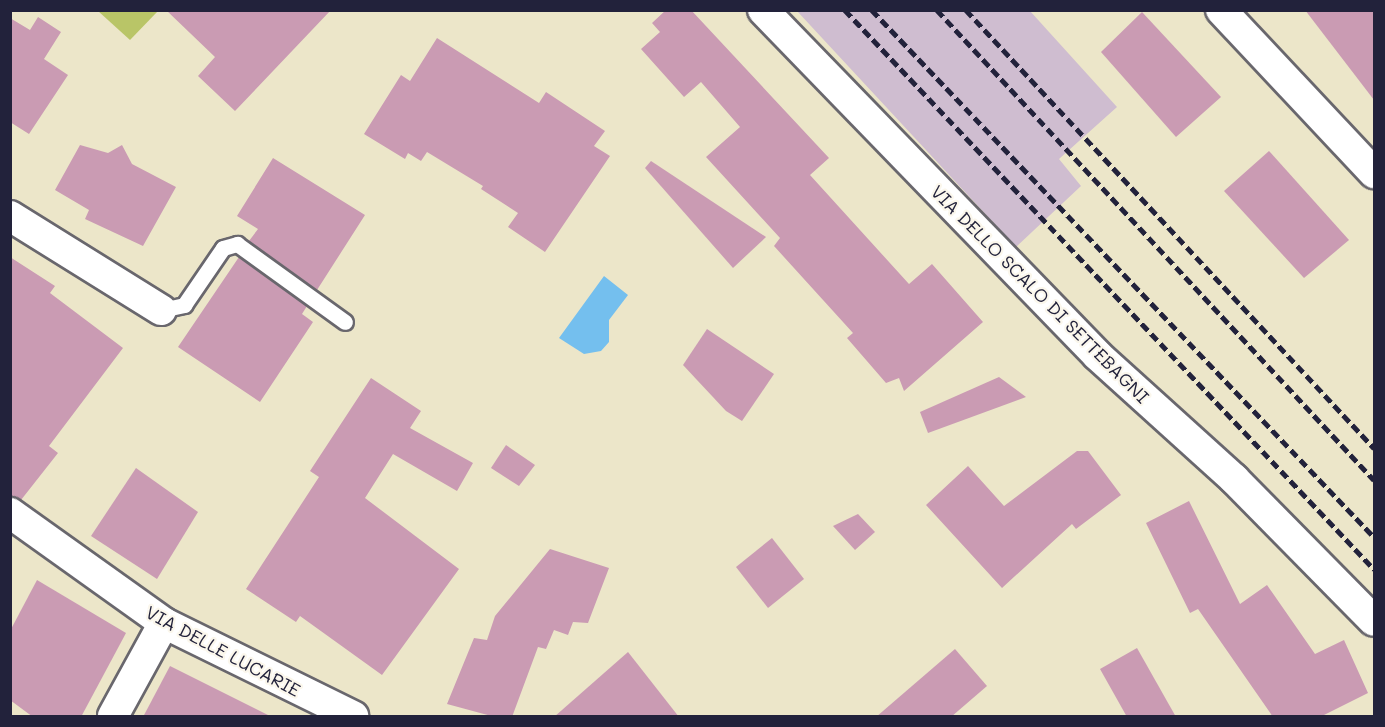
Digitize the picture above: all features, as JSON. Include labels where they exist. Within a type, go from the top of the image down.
[{"type":"street","name":"VIA DELLO SCALO DI SETTEBAGNI","points":[[763,10],[1097,355],[1234,479],[1374,621]]},
{"type":"street","points":[[1221,10],[1374,173]]},
{"type":"street","points":[[10,216],[161,310]]},
{"type":"street","name":"VIA DELLE LUCARIE","points":[[10,513],[164,623],[353,717]]},
{"type":"street","points":[[113,717],[164,623]]},
{"type":"lane","points":[[161,310],[184,305],[223,248],[237,244],[345,322]]},
{"type":"shaded area","points":[[797,11],[1030,11],[1117,107],[1059,159],[1081,186],[1016,247]]},
{"type":"green space","points":[[98,11],[158,11],[130,40]]},
{"type":"water","points":[[604,276],[628,295],[609,320],[609,342],[601,351],[584,354],[559,338]]},
{"type":"building","points":[[166,10],[331,10],[235,111],[198,76],[215,57]]},
{"type":"building","points":[[666,10],[691,10],[829,158],[810,175],[909,284],[932,264],[983,322],[904,391],[899,378],[886,383],[847,338],[853,333],[774,246],[780,238],[706,157],[740,127],[701,82],[684,97],[641,49],[660,32],[652,23]]},
{"type":"building","points":[[1305,10],[1374,10],[1374,100]]},
{"type":"building","points":[[1142,12],[1221,97],[1176,137],[1101,52]]},
{"type":"building","points":[[38,17],[61,32],[44,59],[68,75],[29,134],[10,122],[10,18],[30,30]]},
{"type":"building","points":[[437,38],[539,103],[546,92],[605,131],[594,146],[610,156],[545,252],[508,227],[518,213],[481,189],[483,186],[427,152],[421,161],[408,153],[405,159],[364,134],[401,75],[410,81]]},
{"type":"building","points":[[80,145],[108,153],[122,145],[132,164],[176,187],[143,246],[85,219],[89,210],[55,190]]},
{"type":"building","points":[[1269,151],[1349,240],[1304,278],[1224,191]]},
{"type":"building","points":[[273,158],[365,215],[317,290],[249,241],[258,229],[237,216]]},
{"type":"building","points":[[651,161],[766,237],[733,268],[645,168]]},
{"type":"building","points":[[10,257],[55,286],[50,293],[123,348],[49,446],[58,453],[21,500],[10,496]]},
{"type":"building","points":[[239,257],[307,306],[302,314],[313,322],[260,402],[178,347]]},
{"type":"building","points":[[707,329],[774,374],[742,421],[726,411],[683,365]]},
{"type":"building","points":[[999,377],[1026,397],[928,433],[920,412]]},
{"type":"building","points":[[371,378],[421,411],[410,428],[473,463],[457,491],[393,454],[365,498],[459,569],[382,675],[300,616],[296,622],[246,589],[319,477],[310,471]]},
{"type":"building","points":[[506,445],[535,465],[519,486],[491,468]]},
{"type":"building","points":[[1077,451],[1088,451],[1121,495],[1076,529],[1072,524],[1002,588],[926,505],[968,466],[1004,506]]},
{"type":"building","points":[[136,468],[198,512],[157,579],[91,536]]},
{"type":"building","points":[[1189,501],[1240,604],[1267,585],[1315,654],[1344,640],[1368,693],[1320,717],[1273,717],[1198,609],[1190,613],[1146,523]]},
{"type":"building","points":[[858,514],[875,532],[855,550],[833,526]]},
{"type":"building","points":[[772,538],[804,579],[768,608],[736,567]]},
{"type":"building","points":[[550,549],[609,568],[588,623],[573,622],[568,635],[554,630],[546,649],[538,647],[512,717],[495,717],[447,704],[474,638],[487,640],[495,616]]},
{"type":"building","points":[[37,580],[126,633],[81,717],[33,717],[10,700],[10,631]]},
{"type":"building","points":[[1137,648],[1176,717],[1127,717],[1100,669]]},
{"type":"building","points":[[955,649],[987,686],[951,717],[876,717]]},
{"type":"building","points":[[628,652],[679,717],[554,717]]},
{"type":"building","points":[[170,666],[272,717],[143,717]]},
{"type":"railway","points":[[845,10],[1374,569]]},
{"type":"railway","points":[[872,10],[1374,537]]},
{"type":"railway","points":[[937,10],[1374,480]]},
{"type":"railway","points":[[966,10],[1374,448]]}]
